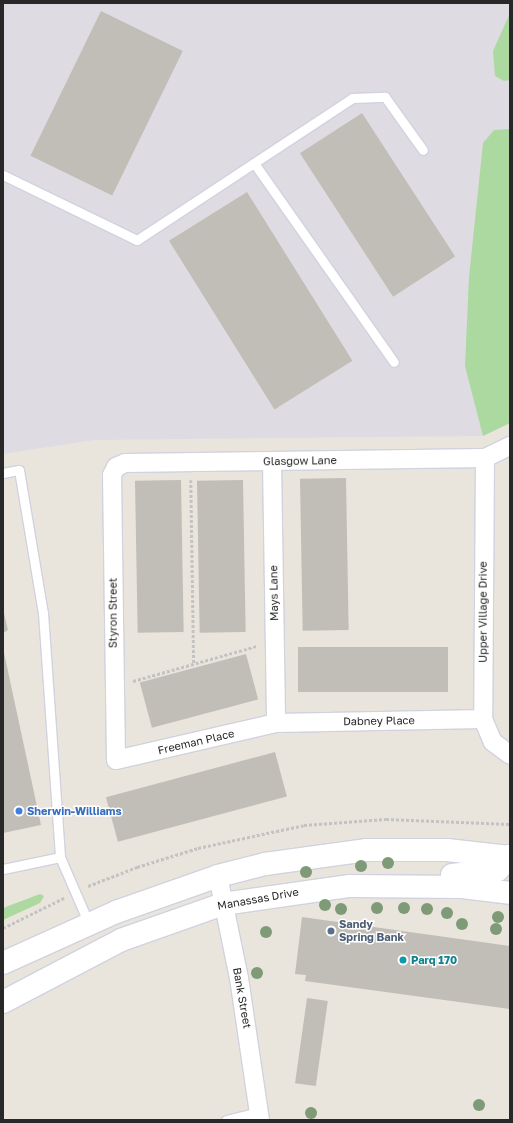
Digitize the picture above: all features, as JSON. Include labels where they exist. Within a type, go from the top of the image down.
[{"type":"main road","points":[[3,962],[89,924],[218,876],[265,864],[368,850],[447,850],[510,854]]},
{"type":"main road","points":[[404,885],[432,877],[481,874],[498,870],[510,854]]},
{"type":"main road","name":"Manassas Drive","points":[[3,1002],[121,940],[223,904],[350,886],[404,885],[462,887],[510,892]]},
{"type":"street","points":[[485,458],[510,446]]},
{"type":"street","name":"Glasgow Lane","points":[[116,467],[124,463],[485,458]]},
{"type":"street","name":"Upper Village Drive","points":[[485,458],[483,719],[493,742],[510,755]]},
{"type":"street","name":"Mays Lane","points":[[272,462],[276,723]]},
{"type":"street","name":"Styron Street","points":[[116,467],[112,475],[116,760]]},
{"type":"street","name":"Dabney Place","points":[[276,723],[483,719]]},
{"type":"street","name":"Freeman Place","points":[[116,760],[276,723]]},
{"type":"street","name":"Bank Street","points":[[218,876],[239,978],[260,1116]]},
{"type":"lane","points":[[3,176],[137,240],[352,98],[385,97],[423,150]]},
{"type":"lane","points":[[254,163],[394,362]]},
{"type":"lane","points":[[3,473],[19,470],[43,613],[60,857],[89,924]]},
{"type":"lane","points":[[3,869],[60,857]]},
{"type":"lane","points":[[224,1120],[260,1116]]},
{"type":"path","points":[[191,473],[194,664]]},
{"type":"path","points":[[114,686],[275,641]]},
{"type":"path","points":[[92,884],[198,848],[304,826],[386,819],[510,824]]},
{"type":"path","points":[[3,928],[54,902]]},
{"type":"shaded area","points":[[3,3],[510,3],[510,423],[483,436],[94,440],[3,454]]},
{"type":"green space","points":[[510,13],[510,80],[504,81],[495,76],[493,51]]},
{"type":"green space","points":[[510,129],[510,423],[483,436],[465,366],[469,277],[483,143],[494,130]]},
{"type":"green space","points":[[40,894],[44,896],[40,903],[3,920],[3,908]]},
{"type":"building","points":[[101,11],[183,51],[112,196],[30,156]]},
{"type":"building","points":[[362,113],[455,256],[393,297],[300,153]]},
{"type":"building","points":[[247,192],[352,361],[274,410],[169,241]]},
{"type":"building","points":[[346,478],[349,630],[303,631],[300,479]]},
{"type":"building","points":[[181,480],[184,632],[138,633],[135,481]]},
{"type":"building","points":[[243,480],[246,632],[200,633],[197,481]]},
{"type":"building","points":[[3,609],[8,630],[3,633]]},
{"type":"building","points":[[298,647],[448,647],[448,692],[298,692]]},
{"type":"building","points":[[3,648],[41,825],[3,833]]},
{"type":"building","points":[[246,654],[258,699],[152,728],[140,682]]},
{"type":"building","points":[[275,752],[287,796],[118,842],[106,797]]},
{"type":"building","name":"Parq 170","points":[[302,917],[510,946],[510,1009],[305,981],[306,975],[295,974]]},
{"type":"building","points":[[307,998],[328,1001],[316,1086],[295,1083]]},
{"type":"place","name":"Sherwin-Williams","points":[[19,811]]},
{"type":"place","name":"Sandy Spring Bank","points":[[331,931]]},
{"type":"place","name":"Parq 170","points":[[403,960]]}]
